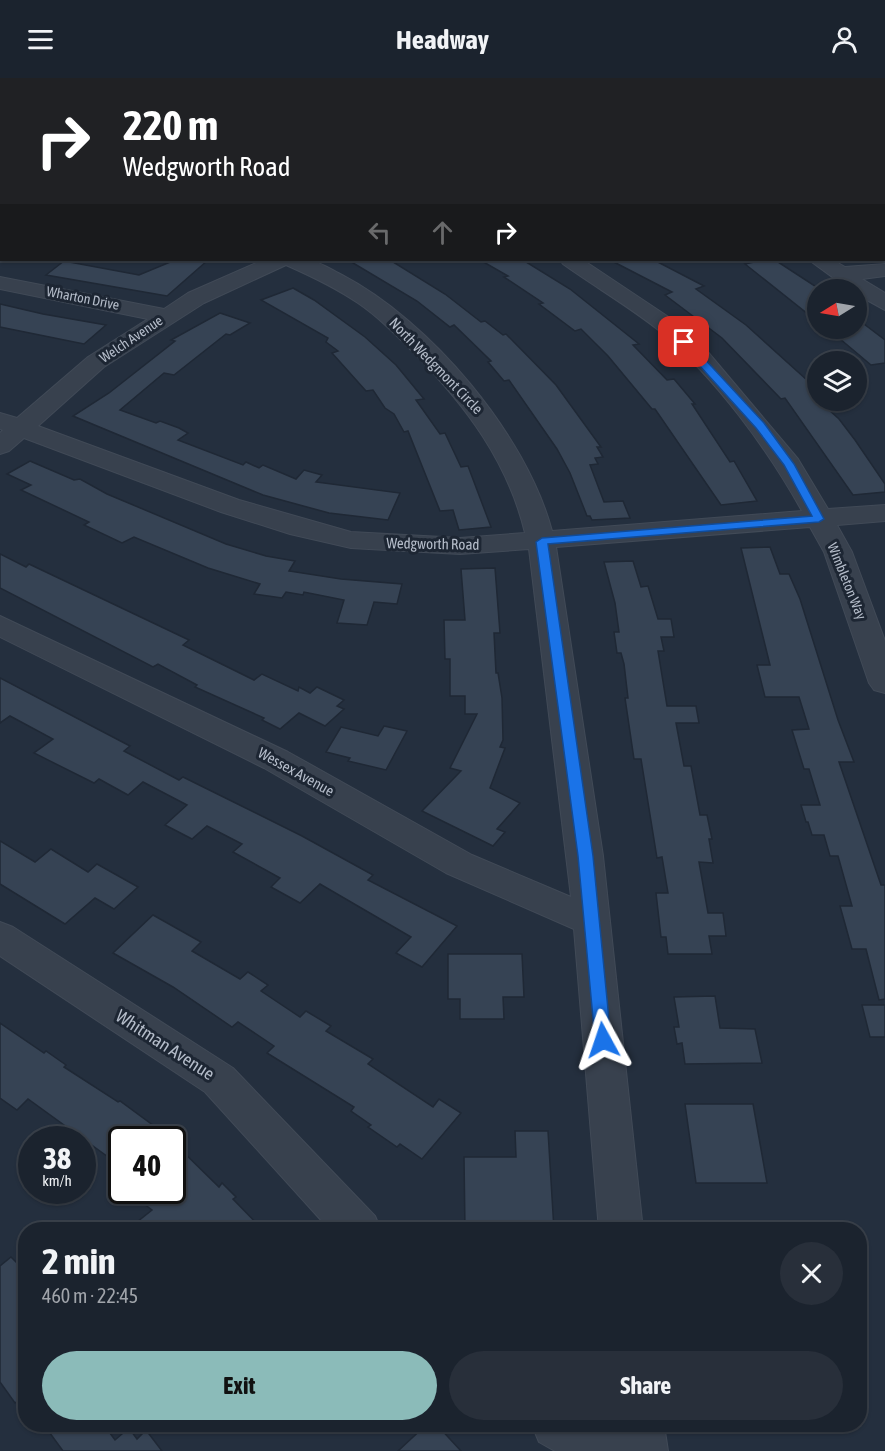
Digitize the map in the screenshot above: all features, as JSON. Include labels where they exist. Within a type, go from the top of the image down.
[{"type":"street","name":"Welch Avenue","points":[[0,446],[11,424],[96,362],[165,316],[226,283],[277,261]]},
{"type":"street","name":"North Wedgmont Circle","points":[[294,261],[359,293],[383,312],[437,363],[478,407],[499,436],[520,475],[542,542],[584,844],[620,1222]]},
{"type":"street","name":"Wimbleton Way","points":[[571,261],[668,327],[699,356],[760,426],[789,464],[838,552],[885,683]]},
{"type":"street","points":[[821,261],[885,303]]},
{"type":"street","points":[[843,274],[885,270]]},
{"type":"street","name":"Wharton Drive","points":[[0,283],[115,304],[165,316]]},
{"type":"street","name":"Wedgworth Road","points":[[11,424],[230,506],[300,528],[341,537],[404,545],[460,546],[542,542],[885,513]]},
{"type":"street","name":"Wessex Avenue","points":[[0,625],[276,760],[459,864],[591,921]]},
{"type":"street","name":"Whitman Avenue","points":[[0,937],[219,1080],[352,1222]]},
{"type":"street","points":[[569,1432],[604,1451]]},
{"type":"street","points":[[641,1432],[643,1451]]},
{"type":"building","points":[[64,261],[139,275],[173,261],[207,261],[167,296],[46,275]]},
{"type":"building","points":[[350,261],[392,261],[445,294],[481,322],[485,321],[503,335],[506,334],[556,385],[601,447],[597,447],[603,457],[595,458],[598,464],[590,465],[604,502],[623,501],[630,518],[592,520],[590,516],[587,516],[570,473],[557,449],[509,380],[504,381],[488,362],[491,361],[454,325],[450,327],[417,301]]},
{"type":"building","points":[[482,261],[525,261],[570,289],[639,344],[633,345],[667,380],[674,379],[695,404],[692,404],[730,462],[734,461],[757,501],[721,505],[655,409],[652,409],[608,356],[581,329],[575,331],[539,304],[543,303],[504,277],[508,276]]},
{"type":"building","points":[[612,261],[656,261],[704,286],[696,289],[746,325],[807,380],[807,411],[830,411],[839,419],[885,484],[885,492],[853,495],[785,398],[781,399],[722,338],[665,295],[672,292]]},
{"type":"building","points":[[777,261],[807,281],[807,313],[745,264]]},
{"type":"building","points":[[293,288],[314,300],[365,337],[396,365],[424,399],[416,400],[440,434],[445,433],[461,467],[468,466],[491,527],[459,530],[453,510],[440,511],[408,431],[404,432],[394,414],[385,408],[373,390],[366,391],[332,353],[338,351],[326,342],[328,338],[261,300]]},
{"type":"building","points":[[0,304],[106,325],[84,344],[0,327]]},
{"type":"building","points":[[220,313],[250,323],[230,335],[226,334],[174,375],[164,373],[120,410],[156,423],[160,421],[179,428],[188,433],[178,440],[243,465],[246,462],[259,468],[263,465],[296,479],[304,470],[322,475],[316,482],[400,493],[388,520],[329,513],[263,495],[73,416],[109,393],[175,341],[171,340]]},
{"type":"building","points":[[867,326],[885,340],[885,363],[871,365],[867,362],[867,351],[854,351],[840,339],[867,339]]},
{"type":"building","points":[[30,461],[74,480],[80,479],[107,494],[226,544],[266,556],[295,561],[289,571],[341,579],[402,584],[397,604],[374,602],[367,625],[337,623],[344,600],[304,592],[303,595],[286,592],[282,598],[254,594],[260,584],[208,568],[134,537],[122,543],[84,525],[89,522],[21,490],[31,485],[7,474]]},
{"type":"building","points":[[770,547],[780,574],[789,574],[800,599],[838,720],[854,762],[839,762],[881,885],[885,885],[885,999],[879,1000],[866,949],[852,949],[840,906],[852,906],[838,856],[830,856],[824,835],[812,835],[801,805],[820,805],[809,769],[804,769],[792,730],[809,729],[799,697],[765,697],[757,665],[770,665],[741,548]]},
{"type":"building","points":[[0,554],[26,567],[29,564],[189,640],[183,645],[254,680],[262,674],[298,691],[299,687],[310,693],[317,687],[344,700],[337,706],[344,709],[325,726],[299,713],[280,729],[262,720],[264,718],[195,687],[197,685],[158,664],[153,667],[0,588]]},
{"type":"building","points":[[633,561],[641,587],[648,586],[658,619],[671,619],[674,637],[661,637],[664,651],[658,651],[667,706],[696,706],[699,723],[676,723],[684,766],[691,766],[700,815],[707,815],[712,839],[709,839],[713,863],[699,862],[708,913],[723,913],[726,936],[709,936],[712,954],[668,954],[666,937],[661,937],[656,893],[668,893],[662,857],[657,858],[641,759],[634,759],[625,698],[628,698],[624,664],[621,653],[617,653],[614,632],[619,632],[615,603],[604,562]]},
{"type":"building","points":[[495,568],[500,633],[494,633],[496,673],[498,673],[502,698],[503,740],[500,747],[505,748],[490,788],[520,803],[497,829],[505,832],[493,846],[422,811],[461,771],[450,768],[477,714],[465,714],[465,696],[450,696],[450,659],[445,659],[444,620],[465,620],[461,569]]},
{"type":"building","points":[[0,678],[130,746],[124,751],[179,780],[183,777],[302,836],[373,875],[368,880],[457,926],[422,967],[396,953],[411,937],[320,884],[300,903],[271,887],[280,878],[233,852],[242,844],[207,826],[192,839],[165,825],[187,805],[143,782],[128,795],[99,779],[94,783],[34,753],[53,739],[10,716],[0,723]]},
{"type":"building","points":[[384,726],[407,731],[386,770],[348,761],[350,758],[326,752],[341,727],[378,736]]},
{"type":"building","points":[[0,841],[35,862],[51,849],[88,872],[97,864],[138,887],[114,909],[95,898],[65,924],[0,884]]},
{"type":"building","points":[[153,915],[201,942],[192,951],[240,979],[248,972],[268,985],[261,991],[300,1017],[306,1011],[331,1026],[326,1031],[373,1059],[368,1064],[433,1107],[439,1099],[461,1113],[422,1159],[400,1144],[397,1147],[368,1127],[371,1125],[351,1111],[354,1107],[267,1053],[274,1046],[238,1022],[232,1027],[173,987],[113,953]]},
{"type":"building","points":[[448,954],[522,954],[524,997],[503,997],[504,1019],[460,1019],[460,999],[448,999]]},
{"type":"building","points":[[715,996],[720,1028],[755,1029],[762,1063],[685,1064],[682,1043],[677,1044],[674,1027],[679,1027],[674,997]]},
{"type":"building","points":[[862,1005],[885,1005],[885,1037],[870,1037]]},
{"type":"building","points":[[0,1023],[44,1053],[46,1051],[66,1065],[64,1067],[118,1102],[120,1101],[154,1126],[108,1126],[108,1157],[96,1148],[96,1126],[65,1126],[28,1099],[17,1110],[0,1098]]},
{"type":"building","points":[[685,1104],[753,1104],[767,1183],[696,1183]]},
{"type":"building","points":[[515,1131],[548,1131],[554,1222],[465,1222],[464,1157],[516,1157]]},
{"type":"building","points":[[186,1155],[219,1187],[222,1183],[236,1197],[233,1199],[255,1222],[137,1222],[152,1210],[144,1204],[186,1204]]},
{"type":"building","points":[[11,1257],[18,1264],[18,1401],[15,1403],[0,1382],[0,1266]]},
{"type":"building","points":[[49,1432],[109,1432],[115,1440],[124,1432],[132,1432],[137,1439],[144,1432],[148,1432],[162,1451],[63,1451]]},
{"type":"building","points":[[418,1432],[443,1432],[461,1451],[398,1451]]},
{"type":"route","points":[[603,1040],[585,856],[542,542],[819,519],[789,464],[760,426],[684,342]]}]
